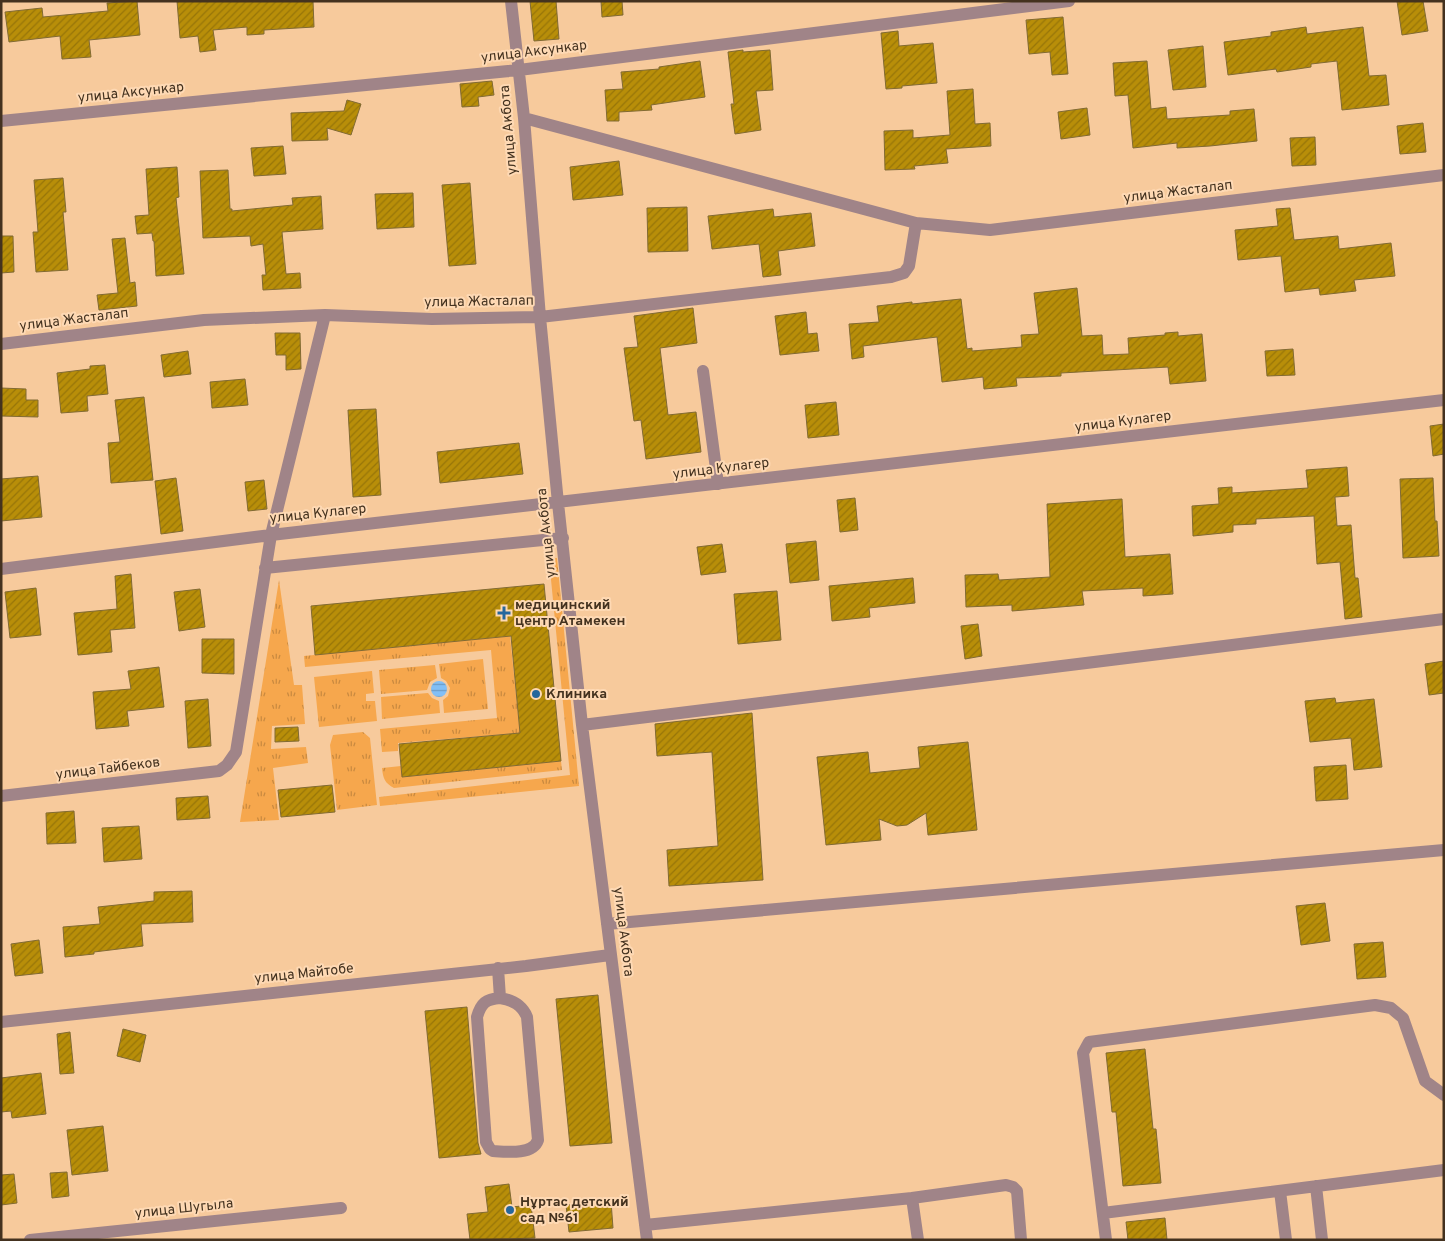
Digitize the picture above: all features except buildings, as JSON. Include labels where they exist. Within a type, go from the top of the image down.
[{"type":"street","name":"улица Акбота","points":[[511,1],[524,118],[540,317],[558,503],[582,725],[647,1240]]},
{"type":"street","name":"улица Аксункар","points":[[1,122],[519,70],[1069,1]]},
{"type":"street","name":"улица Жасталап","points":[[524,118],[916,223],[990,230],[1444,175]]},
{"type":"street","name":"улица Жасталап","points":[[1,344],[204,320],[325,314],[432,319],[540,317],[891,277],[904,273],[909,266],[916,223]]},
{"type":"street","points":[[325,314],[271,534],[265,568],[563,538]]},
{"type":"street","points":[[704,371],[718,484]]},
{"type":"street","name":"улица Кулагер","points":[[1,569],[271,534],[558,503],[1444,400]]},
{"type":"street","name":"улица Тайбеков","points":[[1,796],[219,771],[228,765],[236,752],[265,568]]},
{"type":"street","points":[[582,725],[1444,619]]},
{"type":"street","points":[[607,924],[1444,850]]},
{"type":"street","name":"улица Майтобе","points":[[1,1022],[610,955]]},
{"type":"street","points":[[498,968],[500,998]]},
{"type":"street","points":[[500,998],[515,1002],[527,1017],[538,1140],[536,1146],[528,1150],[493,1151],[486,1142],[477,1017],[480,1007],[485,1001],[500,998]]},
{"type":"street","points":[[1106,1240],[1083,1053],[1089,1042],[1375,1005],[1391,1008],[1403,1018],[1425,1081],[1444,1095]]},
{"type":"street","points":[[1103,1213],[1444,1170]]},
{"type":"street","points":[[645,1225],[912,1198],[1006,1185],[1013,1187],[1017,1191],[1021,1240]]},
{"type":"street","points":[[1316,1186],[1322,1240]]},
{"type":"street","points":[[1280,1191],[1286,1240]]},
{"type":"street","points":[[912,1198],[918,1240]]},
{"type":"street","name":"улица Шугыла","points":[[30,1240],[341,1208]]},
{"type":"green space","points":[[557,558],[579,786],[380,806],[379,797],[570,775],[549,559]]},
{"type":"green space","points":[[279,580],[294,685],[302,685],[305,724],[272,726],[271,749],[306,747],[308,763],[273,768],[279,820],[240,822]]},
{"type":"green space","points":[[510,636],[520,733],[398,743],[398,751],[382,752],[380,729],[497,718],[491,650],[305,667],[304,656]]},
{"type":"green space","points":[[483,659],[488,709],[444,713],[443,700],[448,696],[450,688],[446,681],[441,678],[439,664]]},
{"type":"green space","points":[[435,665],[437,678],[430,682],[427,690],[381,694],[379,670]]},
{"type":"green space","points":[[372,671],[374,693],[366,694],[366,701],[375,701],[377,721],[319,727],[314,677]]},
{"type":"green space","points":[[428,693],[432,698],[439,701],[440,713],[382,719],[381,697]]},
{"type":"green space","points":[[363,732],[370,738],[377,805],[337,810],[330,745],[333,735]]},
{"type":"green space","points":[[561,761],[562,770],[394,788],[385,780],[382,768],[401,766],[403,777]]},
{"type":"water","points":[[436,681],[442,681],[447,686],[445,695],[436,697],[431,692],[431,686]]},
{"type":"place","name":"медицинский центр Атамекен","points":[[504,613]]},
{"type":"place","name":"Клиника","points":[[536,694]]},
{"type":"place","name":"Нұртас детский сад №61","points":[[510,1210]]}]
